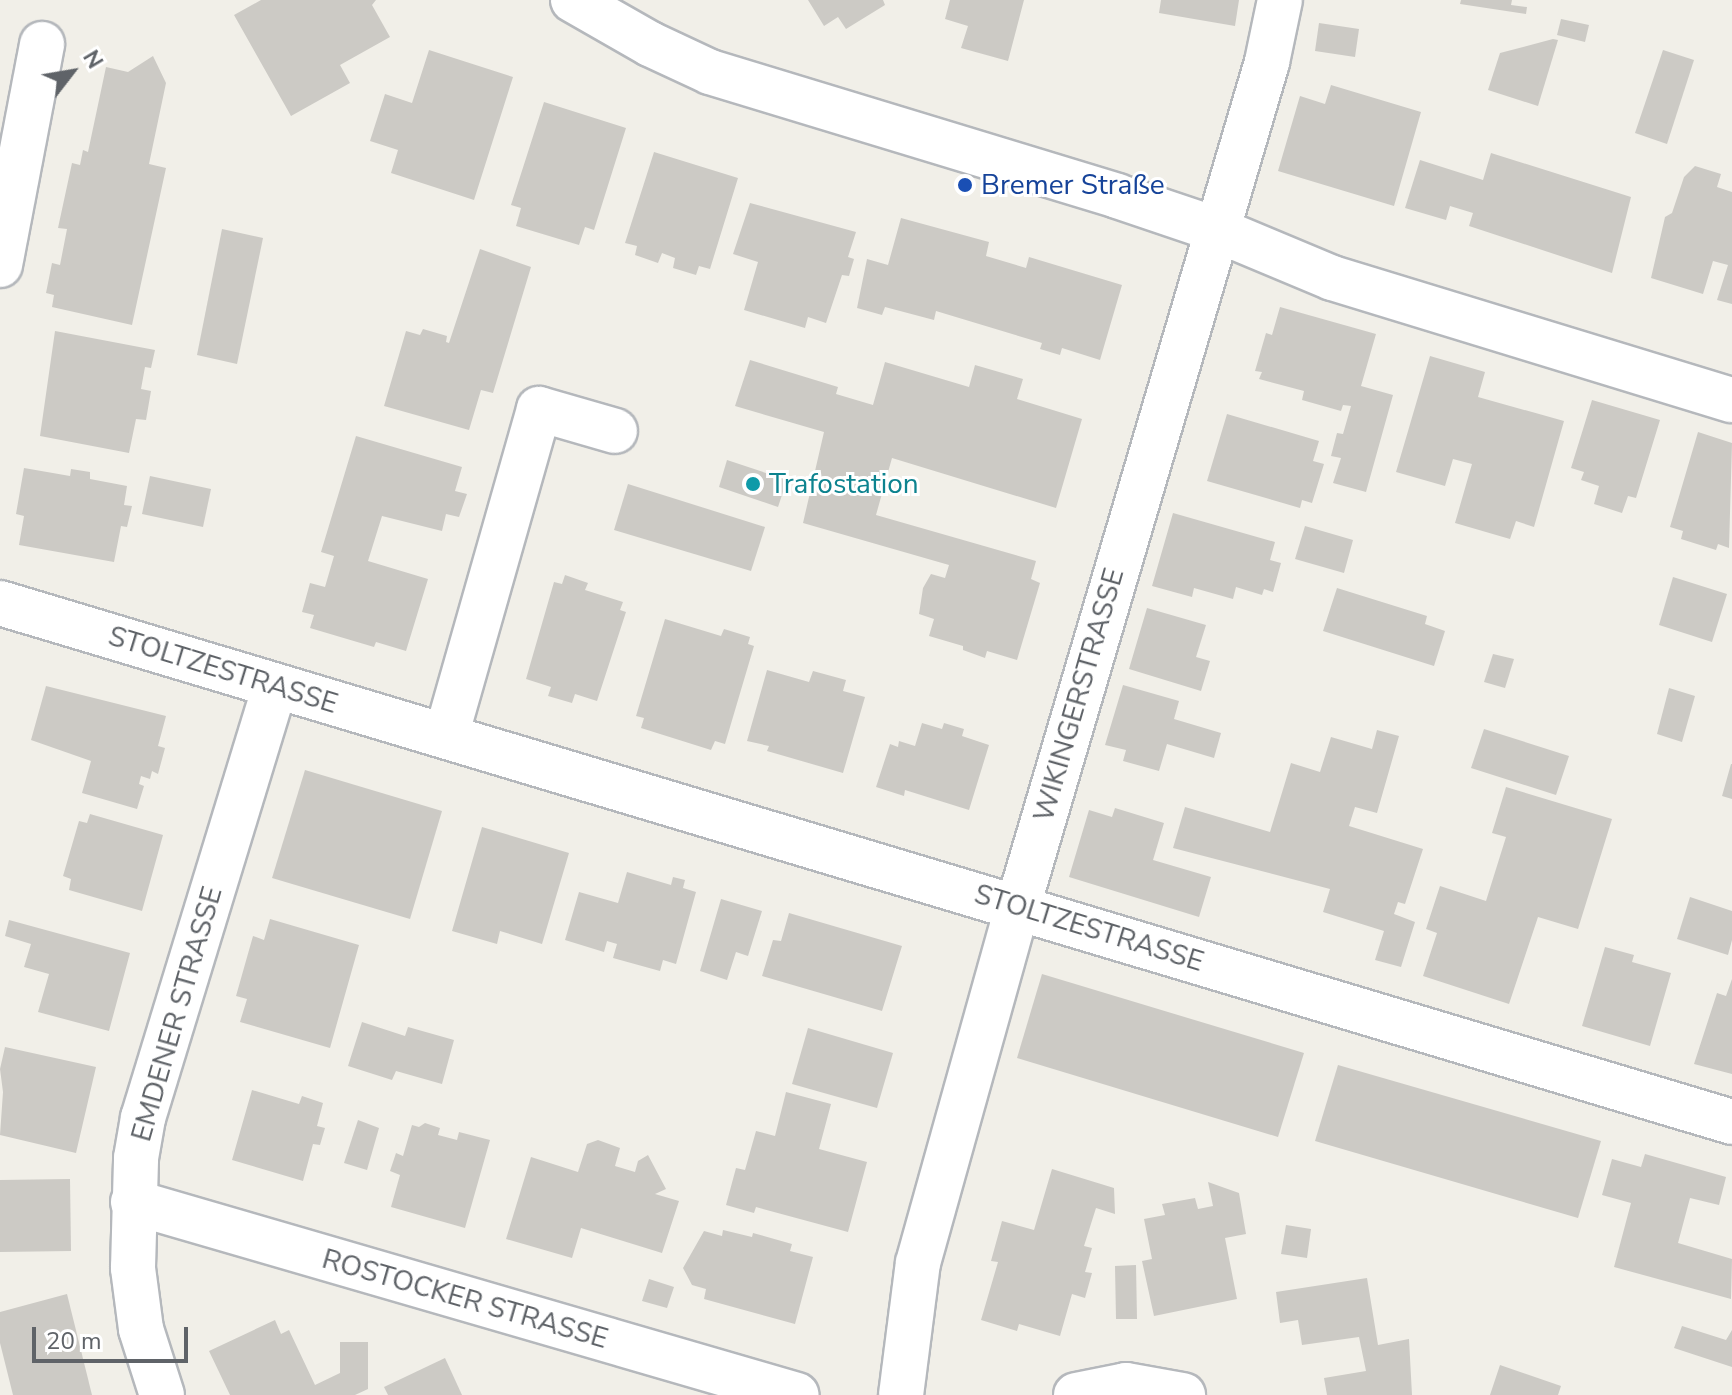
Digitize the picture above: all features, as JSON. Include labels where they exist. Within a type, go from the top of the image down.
[{"type":"street","points":[[573,0],[650,44],[710,72],[1117,196],[1215,229],[1332,278],[1732,400]]},
{"type":"street","name":"WIKINGERSTRASSE","points":[[901,1395],[902,1364],[918,1263],[1018,906],[1215,229],[1267,62],[1280,0]]},
{"type":"street","points":[[0,265],[42,44]]},
{"type":"street","points":[[446,736],[539,409],[615,431]]},
{"type":"street","name":"STOLTZESTRASSE","points":[[0,603],[1732,1122]]},
{"type":"street","name":"EMDENER STRASSE","points":[[162,1395],[141,1329],[133,1268],[133,1202],[143,1118],[275,686]]},
{"type":"street","name":"ROSTOCKER STRASSE","points":[[133,1202],[797,1395]]},
{"type":"street","points":[[1076,1395],[1126,1385],[1183,1395]]},
{"type":"building","points":[[261,0],[376,0],[372,5],[390,37],[340,65],[350,83],[291,116],[234,15]]},
{"type":"building","points":[[808,0],[883,0],[885,5],[846,29],[838,17],[824,26]]},
{"type":"building","points":[[950,0],[1024,0],[1008,61],[961,48],[968,26],[945,19]]},
{"type":"building","points":[[1161,0],[1239,0],[1235,26],[1159,13]]},
{"type":"building","points":[[1461,0],[1512,0],[1511,5],[1527,7],[1526,14],[1460,4]]},
{"type":"building","points":[[1561,19],[1589,25],[1585,42],[1557,35]]},
{"type":"building","points":[[1319,23],[1359,29],[1355,57],[1315,51]]},
{"type":"building","points":[[1558,40],[1538,106],[1488,90],[1500,53]]},
{"type":"building","points":[[429,50],[513,77],[474,200],[391,173],[398,150],[370,141],[385,94],[412,103]]},
{"type":"building","points":[[1663,50],[1694,60],[1667,144],[1635,133]]},
{"type":"building","points":[[153,56],[166,83],[149,164],[166,168],[132,325],[52,307],[54,295],[46,293],[52,263],[60,265],[67,229],[58,228],[72,163],[80,165],[83,150],[88,152],[106,67],[128,72]]},
{"type":"building","points":[[1331,85],[1421,112],[1394,206],[1278,171],[1300,96],[1325,104]]},
{"type":"building","points":[[544,102],[626,128],[594,230],[585,227],[579,245],[516,226],[521,208],[511,205]]},
{"type":"building","points":[[654,152],[738,178],[710,269],[699,266],[696,275],[673,268],[675,258],[662,253],[658,263],[635,255],[637,246],[625,243]]},
{"type":"building","points":[[1491,153],[1631,197],[1612,273],[1469,226],[1473,213],[1450,206],[1446,220],[1405,208],[1420,160],[1483,180]]},
{"type":"building","points":[[1695,166],[1721,174],[1717,187],[1732,192],[1732,304],[1717,300],[1728,265],[1713,261],[1703,294],[1651,278],[1665,217],[1672,213],[1684,177]]},
{"type":"building","points":[[750,203],[856,232],[848,257],[854,259],[849,276],[842,275],[826,323],[808,317],[805,328],[744,310],[758,262],[733,254]]},
{"type":"building","points":[[901,218],[989,242],[986,256],[1026,268],[1029,257],[1122,285],[1100,360],[1062,348],[1060,355],[1040,349],[1042,343],[936,311],[934,320],[885,307],[882,315],[857,308],[867,259],[888,265]]},
{"type":"building","points":[[222,229],[263,238],[237,364],[197,355]]},
{"type":"building","points":[[480,249],[531,267],[493,393],[481,390],[469,430],[384,406],[406,331],[420,335],[423,329],[447,336],[446,342],[449,343]]},
{"type":"building","points":[[1280,307],[1376,334],[1361,386],[1393,395],[1366,492],[1333,483],[1341,458],[1331,456],[1337,433],[1343,434],[1351,406],[1343,405],[1341,411],[1302,400],[1304,391],[1259,379],[1262,372],[1255,371],[1266,333],[1272,335]]},
{"type":"building","points":[[55,331],[155,350],[151,368],[145,367],[141,389],[151,391],[146,420],[136,419],[129,453],[40,436]]},
{"type":"building","points":[[1430,356],[1485,372],[1478,397],[1564,421],[1534,527],[1516,521],[1510,539],[1455,523],[1472,464],[1453,459],[1445,486],[1396,472]]},
{"type":"building","points":[[750,360],[838,387],[836,394],[873,405],[885,362],[969,387],[975,365],[1023,379],[1017,399],[1082,419],[1056,508],[892,458],[876,515],[1036,561],[1031,579],[1040,583],[1017,660],[987,651],[985,658],[963,650],[963,646],[929,636],[934,619],[919,614],[923,588],[931,574],[945,578],[949,565],[803,523],[824,432],[735,406]]},
{"type":"building","points":[[1592,400],[1660,420],[1636,498],[1628,496],[1622,513],[1594,504],[1599,486],[1581,480],[1584,472],[1571,468]]},
{"type":"building","points":[[1227,414],[1319,441],[1313,461],[1324,464],[1312,503],[1302,500],[1300,508],[1207,481]]},
{"type":"building","points":[[1698,432],[1732,443],[1729,548],[1718,544],[1716,550],[1681,539],[1683,531],[1670,527]]},
{"type":"building","points":[[356,436],[462,467],[455,491],[467,494],[459,517],[446,514],[442,531],[382,516],[368,561],[428,579],[406,651],[376,642],[374,647],[310,628],[314,615],[302,612],[310,583],[325,587],[334,556],[321,552]]},
{"type":"building","name":"Trafostation","points":[[727,460],[787,480],[778,507],[719,487]]},
{"type":"building","points":[[24,468],[70,476],[71,469],[90,472],[90,479],[127,486],[124,505],[132,506],[127,527],[121,526],[114,562],[19,545],[24,516],[16,514]]},
{"type":"building","points":[[150,476],[211,489],[203,527],[142,514]]},
{"type":"building","points":[[628,484],[765,527],[751,571],[614,530]]},
{"type":"building","points":[[1173,513],[1275,542],[1270,560],[1281,563],[1273,592],[1264,589],[1262,595],[1236,587],[1233,599],[1194,588],[1192,597],[1152,586]]},
{"type":"building","points":[[1305,526],[1353,540],[1344,573],[1295,559]]},
{"type":"building","points":[[565,575],[588,583],[585,590],[623,602],[620,610],[626,612],[597,701],[575,694],[572,703],[548,696],[551,687],[526,679],[554,582],[562,584]]},
{"type":"building","points":[[1673,577],[1727,594],[1712,642],[1659,625]]},
{"type":"building","points":[[1337,588],[1427,616],[1425,624],[1445,631],[1434,666],[1323,631]]},
{"type":"building","points":[[1147,608],[1206,625],[1196,657],[1210,661],[1201,691],[1129,669]]},
{"type":"building","points":[[665,619],[721,636],[724,629],[750,637],[748,644],[754,646],[725,744],[715,741],[711,750],[641,728],[644,718],[636,716]]},
{"type":"building","points":[[1493,654],[1514,659],[1505,688],[1484,682]]},
{"type":"building","points":[[767,670],[809,682],[813,671],[846,680],[843,691],[865,697],[843,773],[767,751],[769,746],[747,741]]},
{"type":"building","points":[[1123,685],[1179,701],[1174,719],[1221,733],[1214,758],[1167,744],[1159,771],[1123,761],[1126,750],[1105,745]]},
{"type":"building","points":[[46,686],[166,716],[158,746],[165,748],[158,774],[152,771],[150,779],[141,776],[139,784],[144,786],[137,809],[82,793],[91,761],[31,740]]},
{"type":"building","points":[[1669,688],[1695,696],[1682,742],[1657,734]]},
{"type":"building","points":[[922,723],[942,729],[944,723],[964,729],[962,736],[989,745],[969,810],[905,790],[904,796],[876,787],[890,744],[898,747],[899,741],[915,746]]},
{"type":"building","points":[[1484,729],[1569,756],[1556,795],[1471,768]]},
{"type":"building","points":[[1377,730],[1399,736],[1377,813],[1355,807],[1349,826],[1423,849],[1405,904],[1398,902],[1394,914],[1415,922],[1401,967],[1375,960],[1384,931],[1323,912],[1330,889],[1173,848],[1185,807],[1270,832],[1291,763],[1320,772],[1331,737],[1372,749]]},
{"type":"building","points":[[1732,764],[1732,799],[1722,796]]},
{"type":"building","points":[[305,770],[442,811],[410,919],[272,878]]},
{"type":"building","points":[[1506,787],[1612,819],[1578,929],[1538,917],[1509,1004],[1423,976],[1437,933],[1426,929],[1440,886],[1486,901],[1506,837],[1492,833]]},
{"type":"building","points":[[1115,808],[1164,823],[1153,860],[1211,877],[1199,917],[1069,877],[1089,810],[1112,817]]},
{"type":"building","points":[[90,814],[163,835],[142,911],[69,890],[71,879],[63,876],[79,821],[87,823]]},
{"type":"building","points":[[482,827],[569,853],[542,944],[500,931],[497,944],[452,931]]},
{"type":"building","points":[[627,872],[671,885],[673,877],[685,880],[683,888],[696,892],[676,964],[663,960],[660,971],[613,958],[617,944],[607,941],[604,952],[565,940],[579,892],[618,903]]},
{"type":"building","points":[[1690,897],[1732,911],[1732,940],[1728,955],[1677,939]]},
{"type":"building","points":[[721,899],[762,911],[748,956],[736,952],[727,980],[700,971]]},
{"type":"building","points":[[789,913],[902,946],[882,1011],[762,976],[773,940],[781,941]]},
{"type":"building","points":[[270,919],[359,945],[330,1048],[240,1022],[247,999],[236,996],[253,936],[264,940]]},
{"type":"building","points":[[9,920],[130,953],[109,1031],[38,1012],[49,974],[24,967],[31,944],[5,936]]},
{"type":"building","points":[[1605,947],[1634,955],[1632,962],[1671,973],[1650,1046],[1582,1026]]},
{"type":"building","points":[[1042,974],[1304,1053],[1278,1137],[1017,1058]]},
{"type":"building","points":[[1732,979],[1732,1074],[1694,1064],[1717,993],[1726,996]]},
{"type":"building","points":[[362,1022],[405,1036],[408,1027],[454,1040],[442,1084],[396,1071],[392,1080],[348,1066]]},
{"type":"building","points":[[808,1028],[893,1053],[877,1108],[792,1084]]},
{"type":"building","points":[[5,1047],[96,1067],[76,1153],[0,1135],[3,1092],[0,1069]]},
{"type":"building","points":[[1338,1065],[1601,1141],[1578,1218],[1315,1141]]},
{"type":"building","points":[[252,1090],[299,1104],[302,1096],[323,1103],[317,1126],[325,1128],[320,1145],[313,1144],[303,1181],[232,1160]]},
{"type":"building","points":[[786,1092],[831,1104],[819,1149],[867,1162],[848,1232],[756,1207],[754,1213],[726,1205],[736,1168],[745,1170],[756,1131],[775,1136]]},
{"type":"building","points":[[358,1120],[379,1128],[367,1170],[344,1163]]},
{"type":"building","points":[[425,1123],[440,1128],[438,1135],[457,1140],[459,1132],[490,1140],[465,1228],[391,1207],[400,1175],[390,1171],[396,1153],[403,1156],[412,1125],[419,1127]]},
{"type":"building","points":[[598,1140],[620,1148],[615,1166],[635,1172],[638,1161],[648,1155],[666,1189],[655,1194],[679,1201],[662,1253],[581,1228],[572,1258],[506,1239],[531,1157],[578,1172],[587,1144]]},
{"type":"building","points":[[1645,1154],[1726,1177],[1719,1205],[1690,1198],[1678,1243],[1732,1259],[1731,1299],[1614,1267],[1631,1203],[1602,1195],[1612,1159],[1641,1167]]},
{"type":"building","points":[[1052,1169],[1114,1188],[1115,1214],[1096,1208],[1084,1246],[1092,1248],[1085,1272],[1092,1273],[1085,1298],[1072,1294],[1060,1336],[1019,1324],[1017,1331],[981,1320],[998,1262],[991,1261],[1002,1221],[1034,1230]]},
{"type":"building","points":[[70,1179],[71,1251],[0,1252],[0,1180]]},
{"type":"building","points":[[1208,1182],[1239,1193],[1246,1234],[1225,1238],[1237,1299],[1154,1316],[1142,1261],[1152,1259],[1144,1219],[1165,1215],[1162,1204],[1195,1198],[1198,1209],[1213,1206]]},
{"type":"building","points":[[1286,1225],[1311,1229],[1307,1258],[1281,1254]]},
{"type":"building","points":[[723,1230],[752,1237],[753,1233],[792,1244],[790,1251],[813,1257],[795,1324],[704,1299],[706,1289],[692,1285],[683,1268],[704,1231],[722,1236]]},
{"type":"building","points":[[1136,1265],[1137,1319],[1116,1319],[1115,1266]]},
{"type":"building","points":[[1367,1278],[1378,1345],[1409,1339],[1412,1395],[1327,1395],[1324,1378],[1366,1371],[1359,1337],[1302,1345],[1298,1320],[1280,1323],[1276,1292]]},
{"type":"building","points":[[649,1279],[674,1287],[667,1308],[642,1301]]},
{"type":"building","points":[[67,1294],[92,1395],[13,1395],[0,1343],[0,1312]]},
{"type":"building","points":[[275,1320],[281,1334],[289,1330],[315,1385],[340,1373],[340,1342],[368,1342],[368,1389],[355,1395],[230,1395],[209,1351]]},
{"type":"building","points":[[1682,1326],[1726,1340],[1732,1330],[1732,1367],[1674,1348]]},
{"type":"building","points":[[445,1358],[462,1395],[388,1395],[384,1387]]},
{"type":"building","points":[[1500,1365],[1561,1386],[1558,1395],[1490,1395]]},
{"type":"place","name":"Bremer Straße","points":[[965,185]]},
{"type":"place","name":"Trafostation","points":[[753,484]]}]
